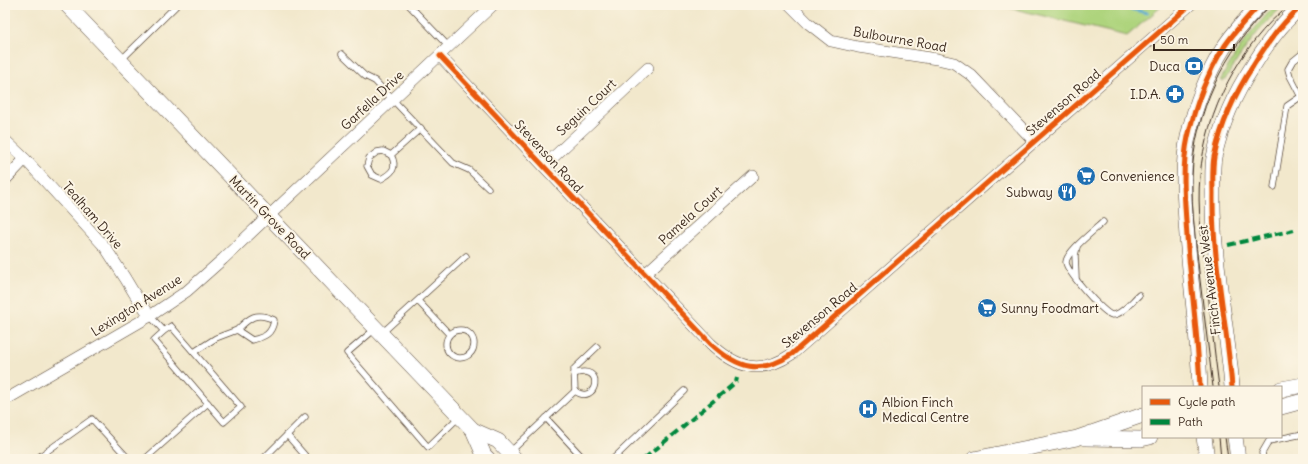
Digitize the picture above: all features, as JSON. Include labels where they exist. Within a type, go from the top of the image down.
[{"type":"main road","name":"Finch Avenue West","points":[[1200,386],[1186,222],[1184,173],[1188,137],[1200,96],[1210,73],[1224,47],[1240,25],[1258,5]]},
{"type":"main road","name":"Finch Avenue West","points":[[1232,386],[1215,247],[1213,215],[1214,159],[1224,125],[1241,84],[1266,46],[1280,28],[1303,5]]},
{"type":"main road","name":"Martin Grove Road","points":[[73,9],[184,129],[270,216],[473,430],[484,455],[488,459]]},
{"type":"main road","points":[[1282,389],[1303,385]]},
{"type":"main road","points":[[1282,407],[1303,401]]},
{"type":"main road","points":[[974,459],[1077,438],[1142,416]]},
{"type":"main road","name":"Martin Grove Road","points":[[473,430],[498,441],[512,456]]},
{"type":"main road","points":[[1077,438],[1146,438]]},
{"type":"main road","points":[[1204,438],[1207,459]]},
{"type":"main road","points":[[1235,438],[1238,459]]},
{"type":"street","name":"Garfella Drive","points":[[270,216],[493,5]]},
{"type":"street","name":"Bulbourne Road","points":[[790,5],[808,23],[831,40],[858,47],[954,63],[971,74],[1035,142]]},
{"type":"street","name":"Stevenson Road","points":[[440,56],[721,353],[741,365],[751,366],[771,364],[792,354],[1190,5]]},
{"type":"street","name":"Seguin Court","points":[[544,166],[648,68]]},
{"type":"street","name":"Tealham Drive","points":[[5,140],[105,247],[134,294],[150,316]]},
{"type":"street","points":[[5,180],[25,160]]},
{"type":"street","name":"Pamela Court","points":[[645,274],[753,176]]},
{"type":"street","name":"Lexington Avenue","points":[[5,400],[150,316],[188,291],[270,216]]},
{"type":"lane","points":[[120,61],[177,5]]},
{"type":"lane","points":[[409,5],[449,47]]},
{"type":"lane","points":[[1274,187],[1287,106],[1302,96],[1290,76],[1288,69],[1292,62],[1303,53]]},
{"type":"lane","points":[[342,54],[364,76],[375,81],[453,163],[469,170],[488,188]]},
{"type":"lane","points":[[391,155],[420,128]]},
{"type":"lane","points":[[383,151],[391,155],[395,162],[394,169],[380,179],[372,175],[367,166],[369,158],[377,152],[383,151]]},
{"type":"lane","points":[[1103,222],[1070,253],[1066,261],[1067,266],[1076,280],[1105,312],[1112,315],[1120,312],[1139,295]]},
{"type":"lane","points":[[1076,280],[1077,247]]},
{"type":"lane","points":[[460,416],[428,447],[348,353],[418,301],[466,256]]},
{"type":"lane","points":[[418,301],[449,334]]},
{"type":"lane","points":[[150,316],[164,331]]},
{"type":"lane","points":[[194,352],[216,338],[237,330],[249,318],[266,316],[274,320],[273,328],[267,335],[252,340],[237,330]]},
{"type":"lane","points":[[171,326],[194,352],[241,407],[224,422],[154,340],[171,326]]},
{"type":"lane","points":[[458,330],[467,332],[471,335],[474,343],[472,352],[460,359],[451,356],[445,347],[445,342],[449,334],[458,330]]},
{"type":"lane","points":[[575,391],[574,369],[597,347]]},
{"type":"lane","points":[[574,374],[584,371],[588,372],[592,374],[595,381],[594,388],[589,393],[582,394],[575,391]]},
{"type":"lane","points":[[512,456],[546,418],[575,391]]},
{"type":"lane","points":[[613,459],[684,391]]},
{"type":"lane","points":[[145,459],[208,403]]},
{"type":"lane","points":[[263,459],[305,417]]},
{"type":"lane","points":[[546,418],[584,459]]},
{"type":"lane","points":[[36,459],[92,419],[128,458]]},
{"type":"lane","points":[[1263,459],[1262,453],[1270,441],[1303,434]]},
{"type":"lane","points":[[288,435],[308,459]]},
{"type":"green space","points":[[998,5],[1163,5],[1127,36]]},
{"type":"green space","points":[[1276,5],[1284,5],[1258,32],[1244,50],[1224,81],[1222,81],[1221,79],[1239,49],[1260,22]]},
{"type":"waterway","points":[[1115,5],[1147,13]]},
{"type":"tram line","points":[[1213,386],[1193,213],[1192,178],[1194,154],[1205,106],[1215,84],[1239,42],[1271,5]]},
{"type":"tram line","points":[[1219,386],[1200,212],[1199,188],[1203,152],[1209,128],[1218,104],[1240,60],[1271,21],[1289,5]]},
{"type":"tram line","points":[[1219,438],[1221,459]]},
{"type":"tram line","points":[[1225,438],[1228,459]]},
{"type":"marked path","points":[[1228,245],[1294,230]]},
{"type":"marked path","points":[[644,459],[736,382],[737,378]]},
{"type":"cycle path","points":[[440,56],[711,344],[740,364],[760,367],[781,361],[792,354],[1190,5]]},
{"type":"cycle path","points":[[1200,386],[1198,349],[1185,212],[1184,174],[1186,149],[1194,114],[1202,90],[1212,68],[1228,41],[1259,5]]},
{"type":"cycle path","points":[[1232,386],[1217,267],[1213,218],[1214,157],[1225,121],[1246,76],[1275,33],[1288,18],[1303,5]]},
{"type":"place","name":"Duca","points":[[1194,66]]},
{"type":"place","name":"I.D.A.","points":[[1175,94]]},
{"type":"place","name":"Convenience","points":[[1086,176]]},
{"type":"place","name":"Subway","points":[[1067,192]]},
{"type":"place","name":"Sunny Foodmart","points":[[987,308]]},
{"type":"place","name":"Albion Finch Medical Centre","points":[[868,409]]}]
